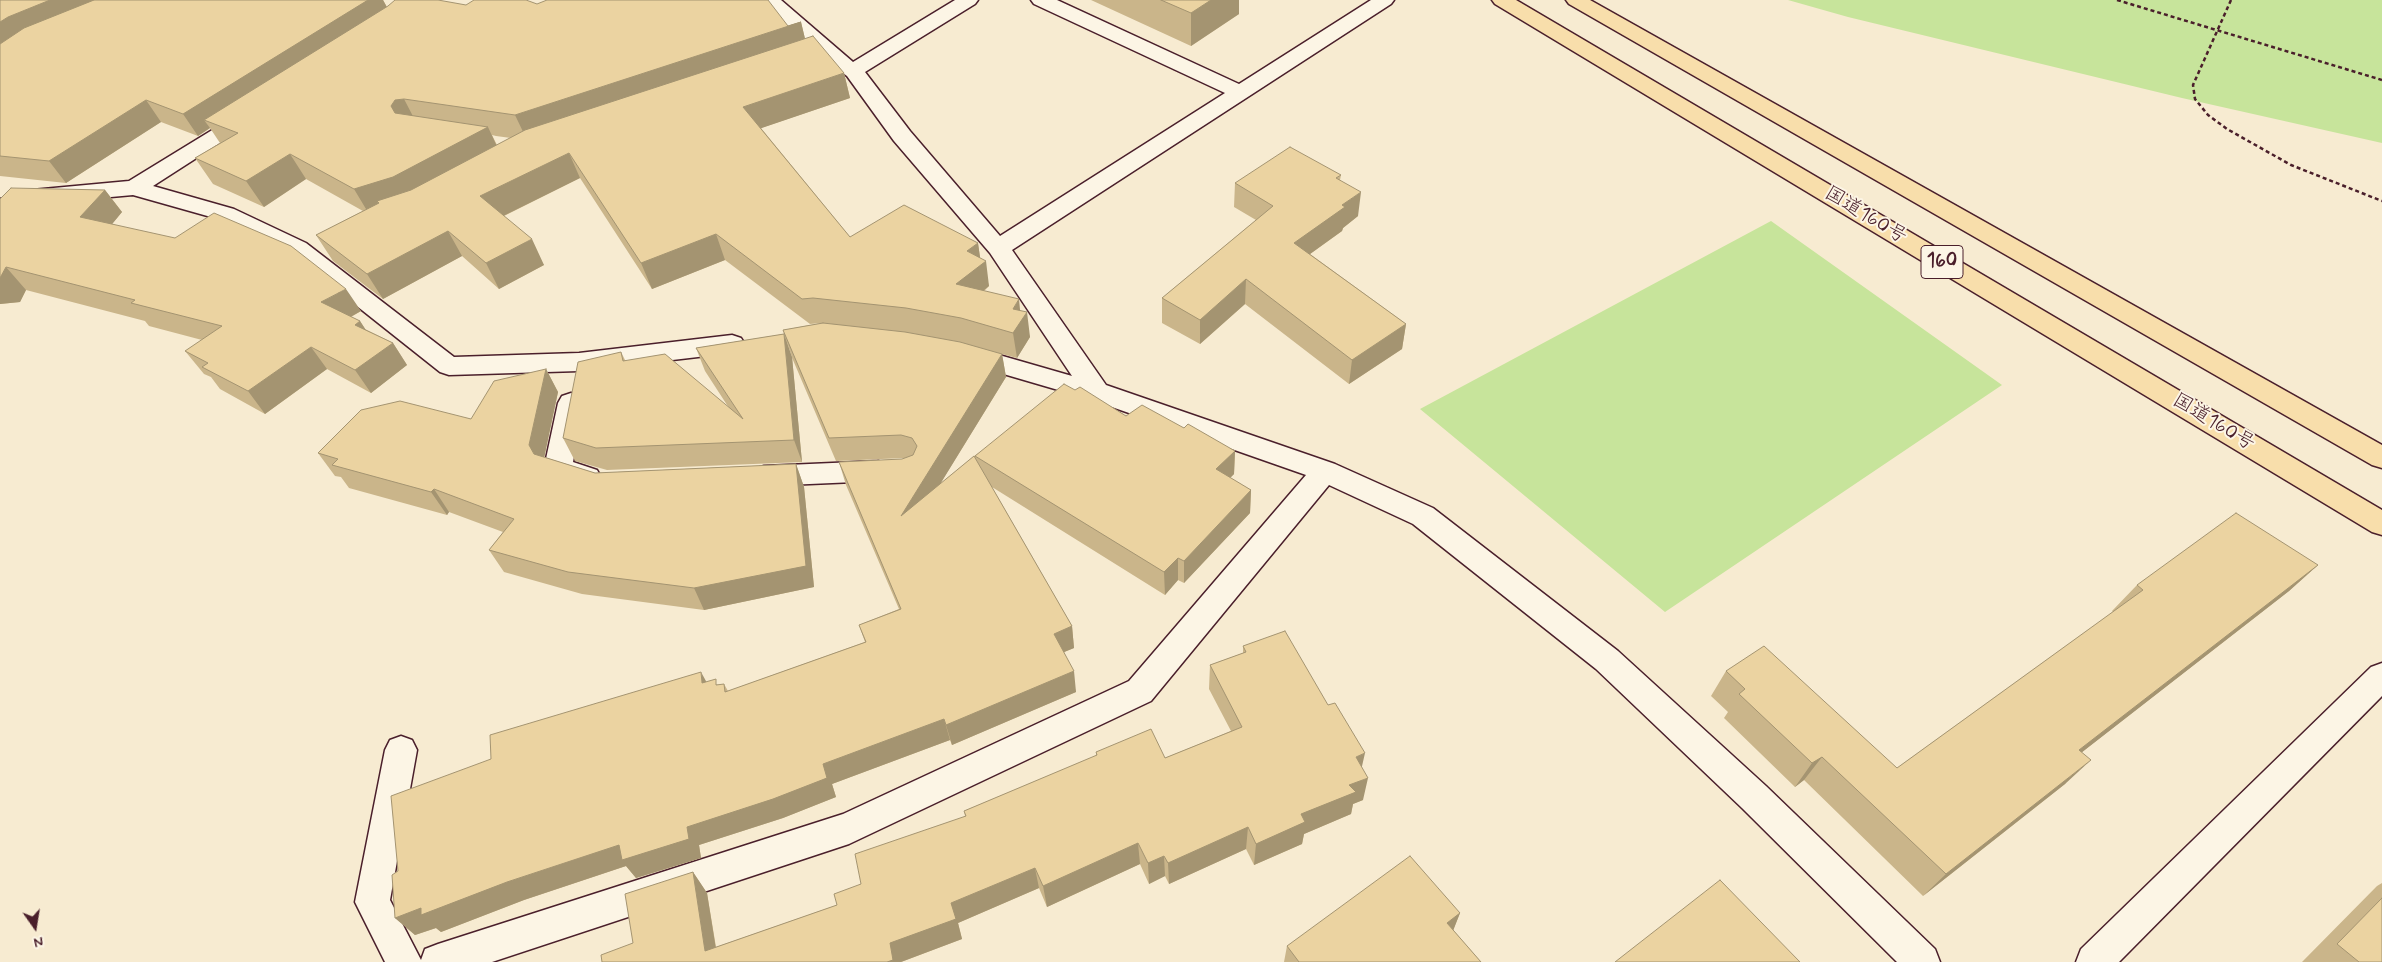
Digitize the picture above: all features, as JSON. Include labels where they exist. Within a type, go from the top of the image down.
[{"type":"highway","name":"国道160号","points":[[1502,0],[2382,524]]},
{"type":"highway","name":"160","points":[[1576,0],[2382,458]]},
{"type":"street","points":[[770,0],[816,53],[852,71],[902,136],[998,248],[1097,392]]},
{"type":"street","points":[[852,71],[968,0]]},
{"type":"street","points":[[1041,0],[1240,92]]},
{"type":"street","points":[[998,248],[1384,0]]},
{"type":"street","points":[[134,188],[268,104]]},
{"type":"street","points":[[0,207],[32,197],[134,188],[226,214],[298,248],[449,366],[579,362],[752,342]]},
{"type":"street","points":[[298,248],[325,239]]},
{"type":"street","points":[[947,350],[1097,392],[1326,471],[1423,516],[1607,660],[1754,797],[1922,962]]},
{"type":"street","points":[[579,362],[558,468],[608,483]]},
{"type":"street","points":[[737,477],[907,470]]},
{"type":"street","points":[[438,962],[849,828],[1140,691],[1326,471]]},
{"type":"street","points":[[2094,962],[2382,676]]},
{"type":"street","points":[[401,750],[372,902],[404,962]]},
{"type":"path","points":[[2117,0],[2382,80]]},
{"type":"path","points":[[2231,0],[2193,85],[2195,99],[2208,115],[2291,165],[2382,201]]},
{"type":"green space","points":[[1788,0],[2382,0],[2382,143],[2182,98],[1848,17]]},
{"type":"green space","points":[[1771,221],[2002,385],[1665,612],[1420,409]]},
{"type":"building","points":[[0,0],[50,0],[0,22]]},
{"type":"building","points":[[94,0],[368,0],[183,114],[146,100],[49,161],[0,156],[0,44],[24,28]]},
{"type":"building","points":[[395,0],[438,0],[466,5],[474,0],[526,0],[537,4],[547,0],[768,0],[788,26],[801,22],[515,115],[404,99],[395,100],[391,106],[395,113],[488,127],[393,177],[354,189],[290,154],[246,181],[195,158],[238,133],[204,120]]},
{"type":"building","points":[[1161,0],[1211,0],[1191,13]]},
{"type":"building","points":[[813,36],[844,73],[743,107],[850,237],[904,205],[978,243],[967,251],[986,261],[956,284],[1019,299],[1013,309],[1027,312],[1013,333],[961,318],[906,308],[813,298],[802,299],[716,234],[641,263],[569,153],[480,196],[532,239],[486,263],[448,231],[367,274],[316,235],[379,203],[377,201],[411,190],[525,130]]},
{"type":"building","points":[[1290,147],[1341,175],[1336,178],[1361,192],[1342,205],[1345,207],[1294,243],[1406,324],[1352,360],[1246,279],[1200,320],[1162,298],[1273,206],[1235,183]]},
{"type":"building","points":[[11,188],[105,190],[80,217],[175,238],[214,213],[291,246],[346,289],[321,302],[360,321],[355,325],[393,343],[355,370],[311,347],[248,391],[202,367],[208,363],[185,351],[222,326],[131,303],[135,300],[6,267],[0,278],[0,199]]},
{"type":"building","points":[[823,323],[905,332],[960,342],[1002,354],[901,516],[974,456],[1072,626],[1054,634],[1074,671],[946,725],[944,719],[823,764],[827,778],[773,799],[687,827],[689,839],[622,860],[619,845],[507,882],[421,915],[421,908],[395,918],[392,875],[398,871],[391,796],[491,759],[490,735],[701,672],[702,683],[716,679],[716,685],[724,684],[725,692],[866,642],[859,625],[901,609],[839,462],[902,459],[913,455],[917,446],[912,438],[901,435],[829,438],[783,330]]},
{"type":"building","points":[[784,334],[794,440],[596,448],[563,438],[578,362],[621,352],[623,361],[665,354],[743,419],[696,348]]},
{"type":"building","points":[[546,369],[529,445],[534,454],[595,473],[796,464],[806,566],[694,588],[568,572],[489,550],[514,519],[434,489],[431,492],[332,465],[338,459],[318,453],[361,410],[400,401],[471,419],[494,381]]},
{"type":"building","points":[[1064,384],[1075,390],[1080,387],[1126,416],[1142,405],[1184,428],[1188,424],[1235,451],[1216,469],[1251,490],[1184,561],[1178,558],[1164,572],[975,456]]},
{"type":"building","points":[[2236,513],[2318,565],[2079,750],[2091,760],[1946,874],[1822,757],[1812,763],[1739,694],[1745,689],[1726,671],[1764,646],[1897,768],[2143,590],[2137,585]]},
{"type":"building","points":[[1285,631],[1328,705],[1335,703],[1365,753],[1356,757],[1368,778],[1349,785],[1356,792],[1301,814],[1305,822],[1256,844],[1248,827],[1168,863],[1164,856],[1148,863],[1138,843],[1043,886],[1035,868],[951,903],[956,919],[890,943],[893,960],[887,962],[602,962],[601,955],[633,943],[625,894],[693,872],[705,951],[837,905],[834,894],[861,884],[855,854],[966,816],[964,811],[1097,755],[1096,752],[1151,729],[1165,758],[1242,727],[1210,665],[1246,652],[1243,646]]},
{"type":"building","points":[[1410,856],[1460,913],[1447,923],[1481,962],[1299,962],[1287,946]]},
{"type":"building","points":[[1720,880],[1800,962],[1615,962]]},
{"type":"building","points":[[2382,898],[2382,962],[2359,962],[2337,944]]}]
